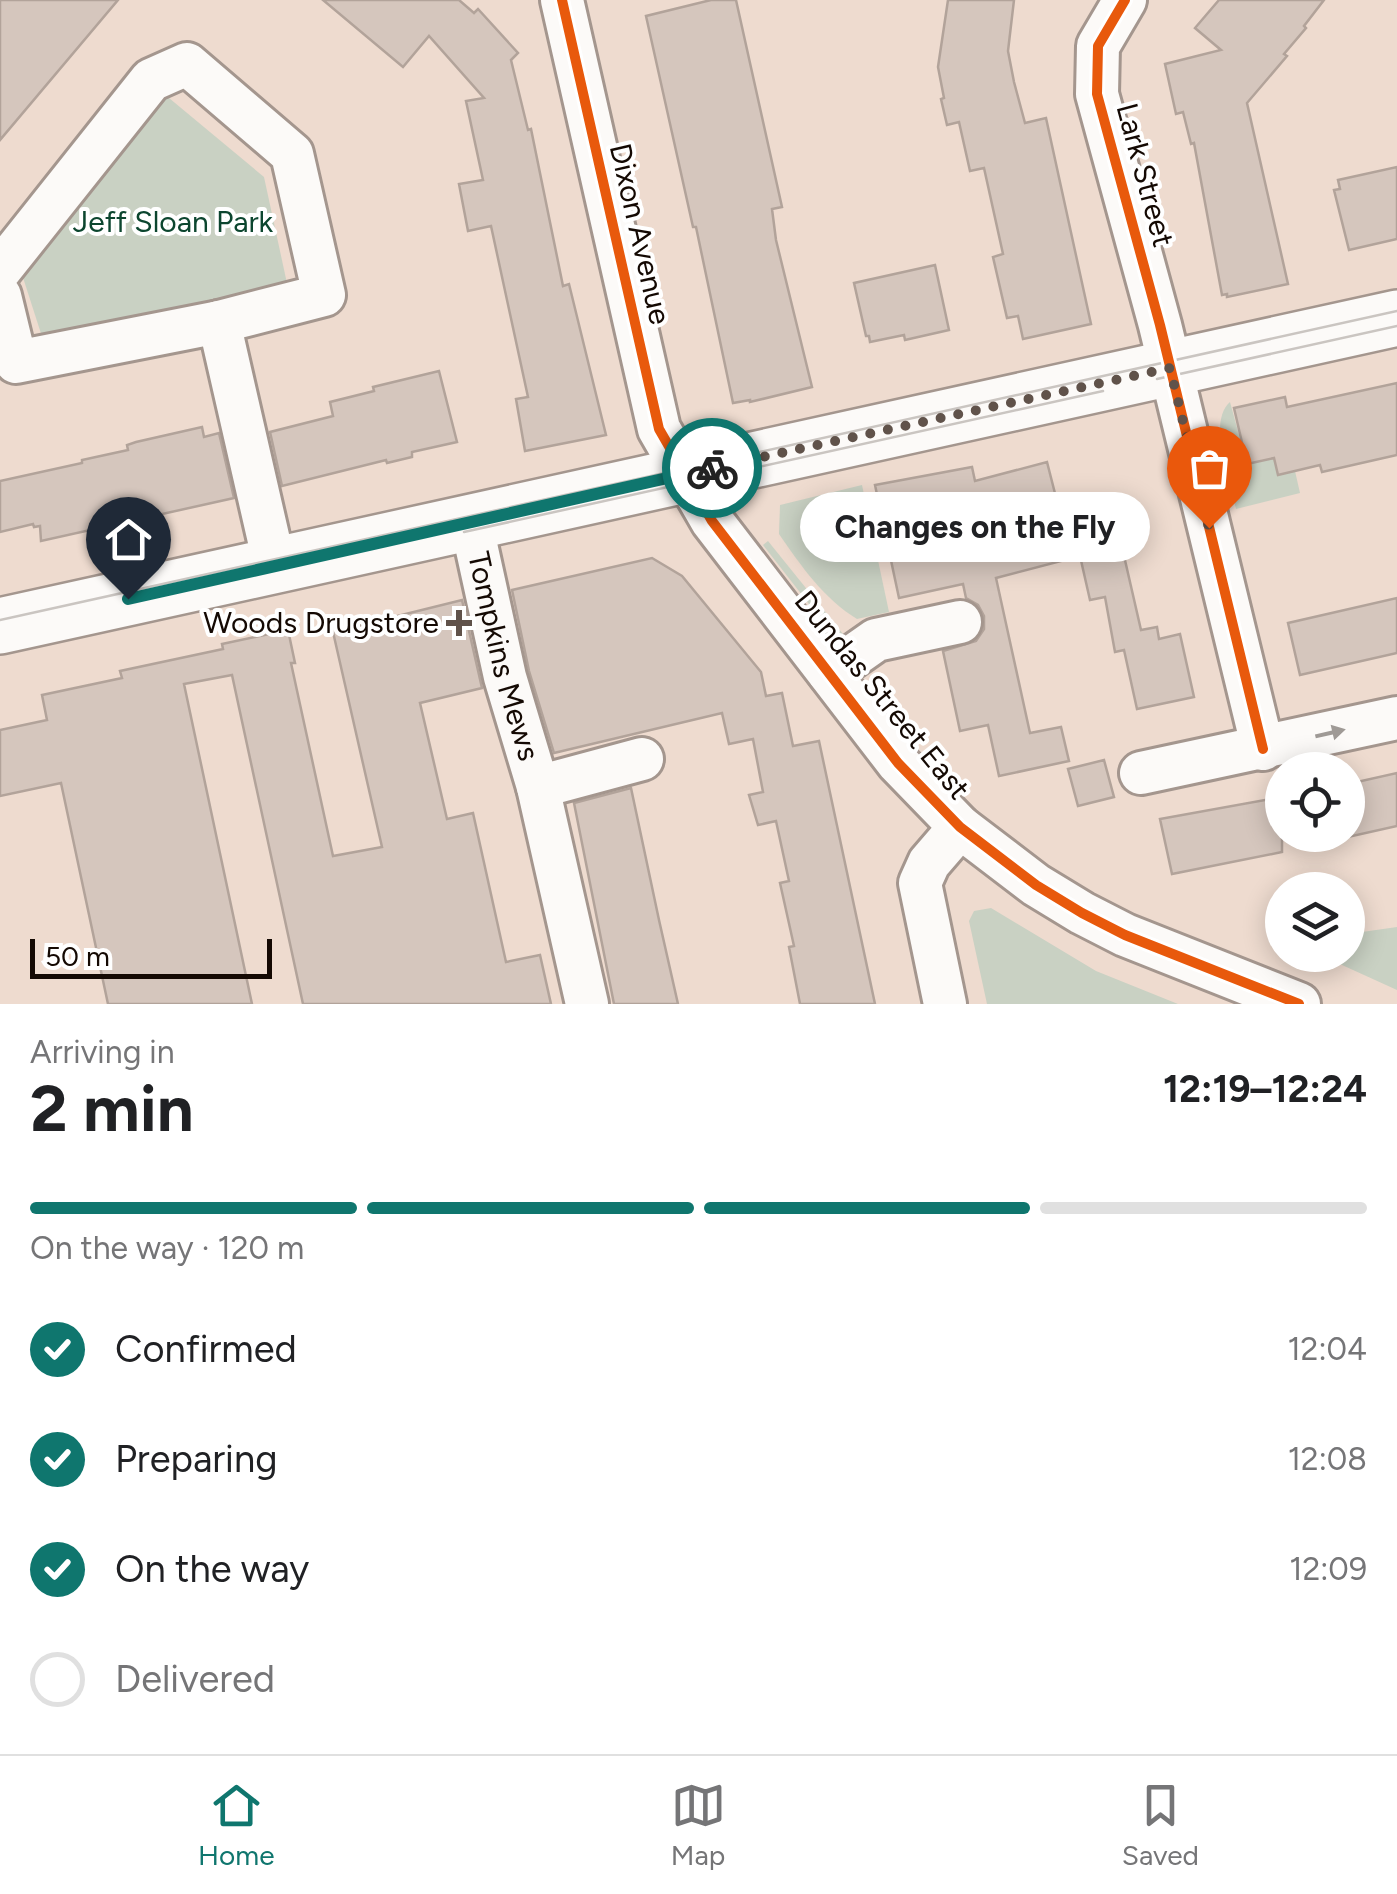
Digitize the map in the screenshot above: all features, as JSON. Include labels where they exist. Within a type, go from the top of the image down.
[{"type":"main road","points":[[0,626],[1397,318]]},
{"type":"street","name":"Dixon Avenue","points":[[562,0],[660,429],[684,474]]},
{"type":"street","name":"Lark Street","points":[[1125,0],[1098,46],[1097,94],[1170,368],[1263,748]]},
{"type":"street","points":[[0,270],[151,80],[187,64],[292,154],[324,295],[219,322],[16,362],[0,296]]},
{"type":"street","points":[[219,322],[275,568]]},
{"type":"street","name":"Dundas Street East","points":[[684,474],[712,521],[898,763],[960,827],[1036,885],[1096,921],[1300,1004]]},
{"type":"street","name":"Tompkins Mews","points":[[471,522],[506,677],[538,786],[587,1004]]},
{"type":"street","points":[[829,673],[876,640],[960,622]]},
{"type":"street","points":[[1141,774],[1397,718]]},
{"type":"street","name":"Tompkins Mews","points":[[538,786],[642,759]]},
{"type":"street","points":[[945,1004],[920,883],[929,863],[960,827]]},
{"type":"green space","name":"Jeff Sloan Park","points":[[163,93],[264,177],[288,288],[45,346],[18,262]]},
{"type":"green space","points":[[1230,402],[1247,464],[1274,458],[1278,475],[1295,471],[1300,493],[1236,509],[1220,437],[1223,411]]},
{"type":"green space","points":[[862,485],[889,612],[857,619],[824,592],[779,534],[780,505]]},
{"type":"green space","points":[[768,541],[847,639],[841,645],[763,545]]},
{"type":"green space","points":[[991,908],[1096,971],[1178,1004],[987,1004],[969,921],[974,911]]},
{"type":"green space","points":[[1397,927],[1397,990],[1357,972],[1365,972],[1365,932]]},
{"type":"building","points":[[0,0],[118,0],[0,140]]},
{"type":"building","points":[[323,0],[459,0],[474,13],[478,9],[518,53],[511,60],[528,130],[531,129],[563,286],[569,284],[606,435],[525,451],[516,399],[528,397],[491,226],[468,231],[459,184],[483,180],[466,101],[484,98],[429,36],[403,67]]},
{"type":"building","points":[[711,0],[736,0],[782,207],[772,209],[776,240],[812,387],[750,402],[733,403],[646,16]]},
{"type":"building","points":[[948,0],[1014,0],[1008,51],[1014,82],[1025,123],[1046,118],[1091,324],[1023,339],[1018,316],[1007,318],[993,257],[1003,254],[984,168],[970,171],[959,122],[947,125],[941,99],[944,98],[938,67]]},
{"type":"building","points":[[1219,0],[1324,0],[1284,54],[1287,56],[1247,103],[1288,284],[1227,297],[1222,295],[1194,143],[1191,144],[1183,112],[1176,114],[1165,64],[1221,50],[1195,28]]},
{"type":"building","points":[[1397,167],[1397,239],[1349,250],[1334,190],[1340,189],[1338,180]]},
{"type":"building","points":[[935,265],[949,330],[905,340],[904,335],[870,342],[854,283]]},
{"type":"building","points":[[439,371],[457,442],[412,452],[412,457],[282,486],[270,432],[333,416],[330,402]]},
{"type":"building","points":[[1397,383],[1397,455],[1322,472],[1320,465],[1278,475],[1274,458],[1247,464],[1234,408],[1285,397],[1287,407]]},
{"type":"building","points":[[202,427],[204,437],[219,433],[234,498],[41,541],[40,526],[33,524],[0,532],[0,481],[82,463],[128,450],[127,445],[136,442]]},
{"type":"building","points":[[1047,462],[1061,517],[1118,504],[1125,533],[1119,534],[1141,630],[1157,627],[1159,639],[1180,634],[1194,697],[1137,709],[1124,650],[1115,652],[1105,597],[1090,600],[1080,556],[996,578],[1030,733],[1061,727],[1069,761],[999,776],[988,725],[960,731],[943,651],[976,641],[984,629],[984,616],[978,605],[966,598],[963,584],[899,598],[875,485],[972,467],[975,481]]},
{"type":"building","points":[[652,558],[682,576],[761,672],[766,696],[782,693],[793,746],[819,741],[875,1004],[800,1004],[789,947],[794,946],[780,883],[789,881],[776,821],[758,825],[749,795],[763,792],[753,739],[729,744],[722,713],[554,753],[529,671],[512,590]]},
{"type":"building","points":[[1397,598],[1397,653],[1300,675],[1288,623]]},
{"type":"building","points":[[462,600],[482,688],[420,703],[447,819],[473,813],[506,962],[540,955],[551,1004],[303,1004],[232,675],[184,684],[252,1004],[108,1004],[61,783],[0,796],[0,730],[47,720],[42,695],[122,678],[120,671],[223,649],[222,644],[288,630],[295,663],[291,663],[333,856],[382,847],[333,632]]},
{"type":"building","points":[[1104,760],[1114,797],[1078,806],[1068,769]]},
{"type":"building","points":[[1397,773],[1397,826],[1365,833],[1365,780]]},
{"type":"building","points":[[631,788],[678,1004],[614,1004],[574,803]]},
{"type":"building","points":[[1265,800],[1265,852],[1282,852],[1172,874],[1160,819]]},
{"type":"tram line","points":[[0,620],[1397,311]]},
{"type":"tram line","points":[[1157,379],[1397,326]]},
{"type":"tram line","points":[[464,532],[1103,391]]},
{"type":"cycle path","points":[[562,0],[659,429],[712,521],[898,763],[960,827],[1036,885],[1082,913],[1125,935],[1299,1004]]},
{"type":"cycle path","points":[[1125,0],[1098,46],[1097,94],[1160,325],[1263,749]]},
{"type":"way so far","points":[[712,468],[1170,368],[1209,528]]},
{"type":"place","name":"Changes on the Fly","points":[[1209,528]]},
{"type":"place","name":"Woods Drugstore","points":[[459,623]]},
{"type":"route","points":[[128,599],[712,468]]}]
